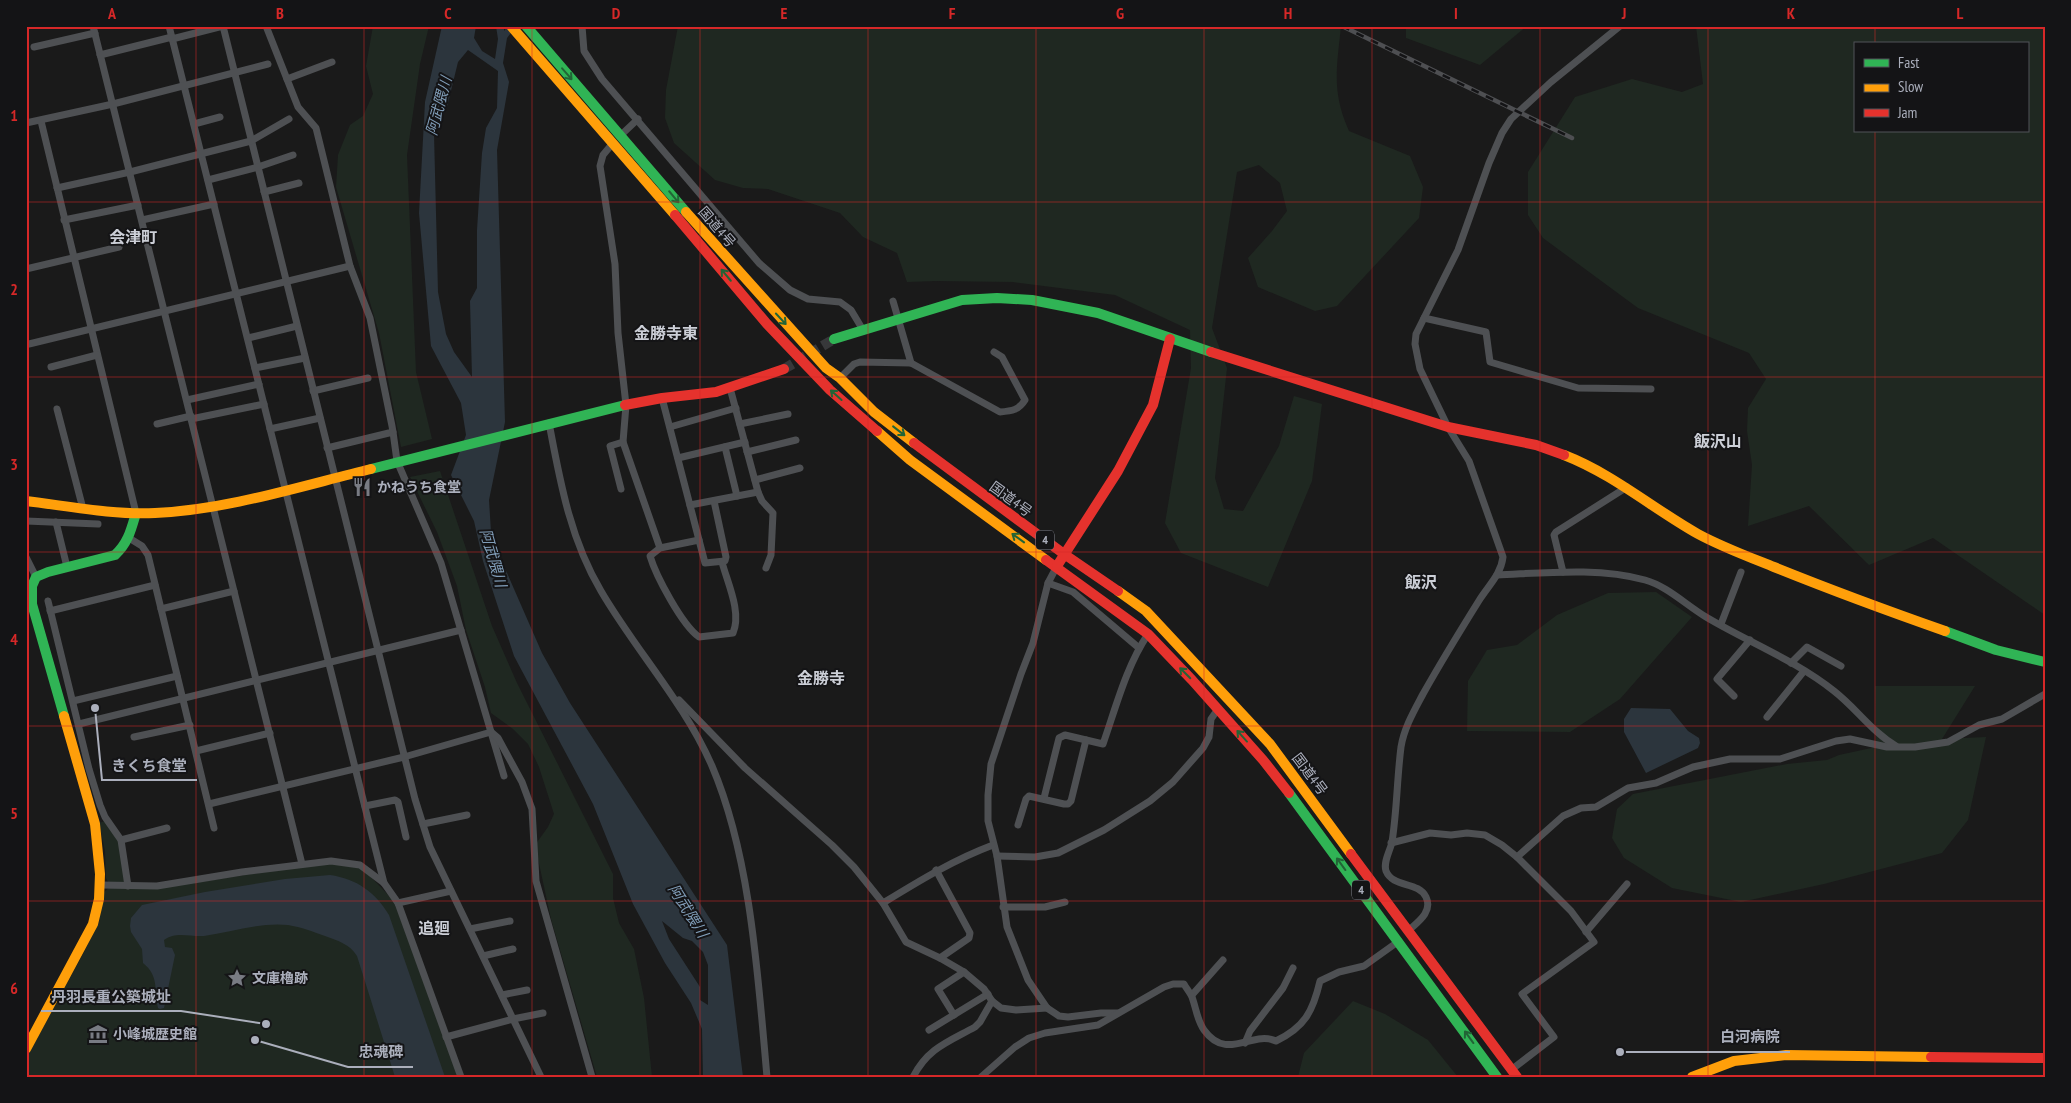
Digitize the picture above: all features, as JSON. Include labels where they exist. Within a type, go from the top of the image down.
[{"type":"main road","name":"国道4号","points":[[510,26],[613,143],[767,324],[830,390],[910,460],[1148,634],[1269,767],[1498,1077]]},
{"type":"main road","name":"国道4号","points":[[526,26],[721,253],[826,368],[840,378],[874,412],[929,454],[1064,554],[1146,611],[1270,744],[1514,1073]]},
{"type":"main road","points":[[834,339],[962,300],[997,298],[1032,300],[1098,313],[1170,339],[1448,427],[1536,445],[1586,464],[1626,487],[1698,534],[1730,549],[1832,591],[1996,650],[2045,662]]},
{"type":"main road","points":[[1057,566],[1118,471],[1153,405],[1170,339]]},
{"type":"main road","points":[[26,501],[82,505],[136,513],[156,513],[213,506],[287,490],[626,405],[662,398],[716,392],[784,369]]},
{"type":"main road","points":[[26,1049],[93,924],[98,909],[101,885],[100,858],[94,820],[32,604],[32,586],[36,577],[67,567],[114,556],[123,548],[129,538],[136,513]]},
{"type":"main road","points":[[1692,1077],[1734,1061],[1786,1055],[2045,1058]]},
{"type":"street","points":[[169,26],[287,490],[384,884]]},
{"type":"street","points":[[100,55],[223,26],[404,757],[423,824],[430,847],[541,1077]]},
{"type":"street","points":[[266,26],[298,107],[316,128],[350,266],[370,318],[393,432],[401,460],[440,563],[504,776]]},
{"type":"street","points":[[582,26],[584,51],[602,79],[759,263],[790,290],[808,299],[840,302],[851,310],[863,330]]},
{"type":"street","points":[[982,1077],[1015,1047],[1029,1038],[1045,1033],[1098,1025],[1164,987],[1173,984],[1184,984],[1192,995],[1196,1014],[1203,1029],[1211,1039],[1223,1045],[1268,1038],[1276,1041],[1292,1034],[1302,1023],[1312,1008],[1320,981],[1339,972],[1364,966],[1399,942],[1424,916],[1428,909],[1424,894],[1419,889],[1393,880],[1386,872],[1402,744],[1406,730],[1443,657],[1502,567],[1502,557],[1498,540],[1468,461],[1448,427],[1420,370],[1415,344],[1416,334],[1458,250],[1478,188],[1502,133],[1511,119],[1551,82],[1620,26]]},
{"type":"street","points":[[34,47],[94,30],[302,864]]},
{"type":"street","points":[[287,80],[332,62]]},
{"type":"street","points":[[26,123],[113,104],[268,64]]},
{"type":"street","points":[[194,124],[220,118]]},
{"type":"street","points":[[56,188],[130,172],[251,141],[289,119]]},
{"type":"street","points":[[621,135],[638,119]]},
{"type":"street","points":[[41,121],[90,330],[136,513]]},
{"type":"street","points":[[613,143],[603,155],[600,166],[615,264],[618,333],[626,405],[623,442],[660,548]]},
{"type":"street","points":[[208,180],[258,168],[293,155]]},
{"type":"street","points":[[264,192],[299,183]]},
{"type":"street","points":[[142,220],[214,204]]},
{"type":"street","points":[[64,220],[138,205]]},
{"type":"street","points":[[26,269],[119,247]]},
{"type":"street","points":[[29,344],[350,266]]},
{"type":"street","points":[[893,302],[910,363]]},
{"type":"street","points":[[1424,318],[1486,332],[1490,362],[1578,388],[1651,389]]},
{"type":"street","points":[[248,338],[297,326]]},
{"type":"street","points":[[840,378],[854,364],[860,362],[910,363],[1000,412],[1012,411],[1020,407],[1025,400],[1002,356],[994,352]]},
{"type":"street","points":[[51,367],[97,355]]},
{"type":"street","points":[[255,368],[305,358]]},
{"type":"street","points":[[313,391],[368,378]]},
{"type":"street","points":[[187,400],[259,384]]},
{"type":"street","points":[[730,388],[758,492],[762,501],[773,513],[771,555],[766,568]]},
{"type":"street","points":[[662,398],[705,563],[722,562],[725,561],[726,557],[714,501]]},
{"type":"street","points":[[157,424],[264,404]]},
{"type":"street","points":[[670,427],[736,408]]},
{"type":"street","points":[[57,409],[82,505]]},
{"type":"street","points":[[740,424],[788,414]]},
{"type":"street","points":[[270,429],[320,418]]},
{"type":"street","points":[[550,423],[564,497],[578,546],[602,592],[674,697],[711,764],[731,822],[750,924],[767,1077]]},
{"type":"street","points":[[327,448],[393,432]]},
{"type":"street","points":[[747,452],[796,440]]},
{"type":"street","points":[[622,490],[610,446],[623,442]]},
{"type":"street","points":[[678,458],[745,442]]},
{"type":"street","points":[[725,447],[737,496]]},
{"type":"street","points":[[755,480],[800,468]]},
{"type":"street","points":[[1563,572],[1554,535],[1556,532],[1626,487]]},
{"type":"street","points":[[690,505],[758,492]]},
{"type":"street","points":[[26,522],[98,524]]},
{"type":"street","points":[[56,522],[67,567]]},
{"type":"street","points":[[129,538],[146,550],[214,828]]},
{"type":"street","points":[[699,540],[660,548],[650,556],[669,598],[692,633],[699,637],[733,633],[736,626],[733,601],[722,562]]},
{"type":"street","points":[[26,557],[36,577]]},
{"type":"street","points":[[1057,566],[1048,582],[1033,643],[1020,674],[991,764],[988,822],[997,856],[1007,927],[1028,980],[1047,1008],[1060,1016],[1068,1017],[1120,1013]]},
{"type":"street","points":[[1497,575],[1563,572],[1592,573],[1642,579],[1656,583],[1700,613],[1791,663],[1834,691],[1882,738],[1897,746]]},
{"type":"street","points":[[1721,624],[1741,572]]},
{"type":"street","points":[[1048,582],[1073,592],[1139,648]]},
{"type":"street","points":[[50,611],[155,585]]},
{"type":"street","points":[[161,608],[234,591]]},
{"type":"street","points":[[48,601],[89,769],[105,817],[120,840],[128,886]]},
{"type":"street","points":[[79,724],[461,630]]},
{"type":"street","points":[[1044,798],[1059,738],[1065,735],[1103,744],[1126,678],[1139,648],[1148,634]]},
{"type":"street","points":[[1734,696],[1717,680],[1750,640]]},
{"type":"street","points":[[1791,663],[1807,647],[1841,666]]},
{"type":"street","points":[[51,674],[66,670]]},
{"type":"street","points":[[1767,717],[1804,671]]},
{"type":"street","points":[[73,701],[177,676]]},
{"type":"street","points":[[1517,857],[1563,816],[1581,808],[1596,807],[1628,788],[1656,783],[1692,767],[1730,759],[1780,759],[1836,741],[1850,739],[1879,746],[1915,747],[1948,742],[1979,725],[2002,719],[2045,694]]},
{"type":"street","points":[[674,697],[745,768],[832,845],[854,868],[883,904],[906,942],[964,972],[1001,1008],[1016,1010],[1047,1008]]},
{"type":"street","points":[[997,856],[1035,857],[1058,853],[1104,830],[1150,801],[1173,782],[1203,748],[1209,737],[1211,719],[1218,709]]},
{"type":"street","points":[[134,737],[190,725]]},
{"type":"street","points":[[209,804],[404,757],[491,732]]},
{"type":"street","points":[[491,732],[498,738],[522,782],[532,809],[536,882],[592,1077]]},
{"type":"street","points":[[196,751],[270,733]]},
{"type":"street","points":[[1018,826],[1026,799],[1029,796],[1064,804],[1068,804],[1071,801],[1086,740]]},
{"type":"street","points":[[365,806],[395,800],[398,802],[406,837]]},
{"type":"street","points":[[423,824],[467,815]]},
{"type":"street","points":[[94,820],[105,817]]},
{"type":"street","points":[[120,840],[167,828]]},
{"type":"street","points":[[1391,843],[1430,833],[1485,835],[1502,844],[1517,857],[1571,911],[1594,942],[1522,994],[1554,1037],[1514,1073]]},
{"type":"street","points":[[883,904],[936,870],[961,857],[993,845]]},
{"type":"street","points":[[101,885],[157,886],[331,861],[360,865],[384,884],[398,903],[461,1077]]},
{"type":"street","points":[[936,870],[970,933],[969,938],[940,958]]},
{"type":"street","points":[[1586,932],[1627,884]]},
{"type":"street","points":[[398,903],[451,891]]},
{"type":"street","points":[[1003,907],[1045,907],[1065,902]]},
{"type":"street","points":[[470,929],[510,921]]},
{"type":"street","points":[[483,956],[513,949]]},
{"type":"street","points":[[1192,995],[1223,960]]},
{"type":"street","points":[[1245,1043],[1250,1031],[1284,988],[1292,968]]},
{"type":"street","points":[[954,1014],[938,989],[964,972]]},
{"type":"street","points":[[502,995],[528,990]]},
{"type":"street","points":[[929,1030],[988,994]]},
{"type":"street","points":[[914,1077],[921,1062],[935,1049],[975,1027],[992,1001]]},
{"type":"street","points":[[446,1037],[543,1013]]},
{"type":"shaded area","points":[[373,26],[429,26],[420,64],[407,155],[416,372],[432,439],[401,447],[379,333],[336,187],[338,155],[350,125],[363,116],[373,94],[366,66]]},
{"type":"shaded area","points":[[678,26],[1341,26],[1337,79],[1343,117],[1349,131],[1410,156],[1423,187],[1419,218],[1337,306],[1315,311],[1258,287],[1248,258],[1287,211],[1280,183],[1259,165],[1237,172],[1212,328],[1227,368],[1215,478],[1224,509],[1243,511],[1279,446],[1294,396],[1322,404],[1312,481],[1268,587],[1181,553],[1165,523],[1191,368],[1190,330],[1115,295],[1013,282],[907,282],[897,253],[863,237],[840,213],[768,189],[743,188],[715,180],[674,143],[665,118],[666,90]]},
{"type":"shaded area","points":[[1406,26],[1527,26],[1480,65],[1406,38]]},
{"type":"shaded area","points":[[1696,26],[2045,26],[2045,615],[1933,538],[1869,565],[1809,506],[1748,526],[1752,465],[1747,431],[1748,408],[1766,379],[1749,353],[1638,308],[1543,238],[1528,215],[1528,172],[1575,97],[1632,79],[1682,92],[1703,84]]},
{"type":"shaded area","points":[[440,471],[492,626],[517,683],[613,874],[613,898],[619,923],[634,949],[644,998],[652,1077],[597,1077],[551,919],[535,845],[548,827],[554,814],[539,767],[528,744],[513,729],[491,713],[485,687],[466,630],[457,586],[437,532],[410,477]]},
{"type":"shaded area","points":[[1656,592],[1692,617],[1620,699],[1570,732],[1467,731],[1468,681],[1487,650],[1517,645],[1557,615],[1608,593]]},
{"type":"shaded area","points":[[1875,686],[1975,686],[1942,739],[1986,737],[1968,820],[1942,853],[1824,884],[1741,902],[1672,888],[1624,858],[1612,838],[1617,809],[1633,794],[1787,764],[1827,760],[1839,755],[1876,747]]},
{"type":"shaded area","points":[[105,821],[119,843],[125,883],[108,882],[106,878],[105,851],[99,823]]},
{"type":"shaded area","points":[[323,863],[358,867],[369,875],[394,901],[458,1077],[26,1077],[28,1055],[99,922],[104,892],[110,887],[155,889]]},
{"type":"shaded area","points":[[1353,1001],[1385,1014],[1428,1040],[1458,1077],[1298,1077],[1304,1053]]},
{"type":"water","name":"阿武隈川","points":[[442,26],[476,26],[474,38],[482,51],[495,59],[498,39],[496,26],[504,26],[504,31],[508,26],[516,26],[507,38],[503,63],[509,82],[497,150],[505,422],[489,500],[491,532],[542,653],[570,703],[727,945],[743,1077],[703,1077],[702,1029],[691,1003],[665,963],[633,904],[593,804],[514,656],[483,561],[474,521],[451,475],[466,435],[461,403],[431,346],[419,213],[425,102]],"holes":[[[468,50],[498,71],[497,108],[486,128],[482,153],[477,230],[477,288],[470,301],[472,377],[454,352],[446,334],[438,292],[434,134],[447,107],[458,62]],[[662,921],[683,938],[692,941],[703,952],[708,965],[708,1005],[700,1000],[700,987],[669,939]]]},
{"type":"water","points":[[1631,708],[1670,709],[1688,731],[1699,738],[1698,748],[1646,773],[1624,732],[1624,719]]},
{"type":"water","points":[[330,875],[357,883],[378,900],[389,915],[445,1077],[395,1077],[357,956],[343,943],[298,927],[278,924],[204,936],[178,935],[169,937],[164,940],[165,947],[172,948],[175,955],[164,1008],[158,1008],[154,978],[143,963],[142,949],[131,932],[130,926],[131,918],[142,905],[205,892],[285,879]]},
{"type":"tunnel","points":[[784,369],[834,339]]},
{"type":"railway","points":[[1342,26],[1572,138]]},
{"type":"traffic: fast","points":[[526,26],[686,212]]},
{"type":"traffic: fast","points":[[834,339],[962,300],[997,298],[1032,300],[1098,313],[1211,352]]},
{"type":"traffic: fast","points":[[371,469],[625,405]]},
{"type":"traffic: fast","points":[[64,716],[32,604],[32,586],[36,577],[48,572],[115,555],[126,541],[136,513]]},
{"type":"traffic: fast","points":[[1945,631],[1996,650],[2045,662]]},
{"type":"traffic: fast","points":[[1289,793],[1497,1077]]},
{"type":"traffic: slow","points":[[511,26],[675,215]]},
{"type":"traffic: slow","points":[[686,212],[826,368],[840,378],[874,412],[914,443]]},
{"type":"traffic: slow","points":[[877,431],[910,460],[1046,560]]},
{"type":"traffic: slow","points":[[1564,455],[1599,472],[1681,524],[1716,543],[1817,584],[1945,631]]},
{"type":"traffic: slow","points":[[26,501],[123,513],[182,511],[236,502],[371,469]]},
{"type":"traffic: slow","points":[[1118,591],[1146,611],[1270,744],[1351,854]]},
{"type":"traffic: slow","points":[[26,1049],[93,924],[99,899],[100,874],[95,824],[64,716]]},
{"type":"traffic: slow","points":[[1692,1077],[1734,1061],[1786,1055],[1931,1057]]},
{"type":"traffic: jam","points":[[675,215],[767,324],[830,390],[877,431]]},
{"type":"traffic: jam","points":[[1057,566],[1118,471],[1153,405],[1170,339]]},
{"type":"traffic: jam","points":[[1211,352],[1448,427],[1536,445],[1564,455]]},
{"type":"traffic: jam","points":[[625,405],[662,398],[716,392],[784,369]]},
{"type":"traffic: jam","points":[[914,443],[1064,554],[1118,591]]},
{"type":"traffic: jam","points":[[1046,560],[1148,634],[1263,760],[1289,793]]},
{"type":"traffic: jam","points":[[1351,854],[1517,1077]]},
{"type":"traffic: jam","points":[[1931,1057],[2045,1058]]},
{"type":"place","name":"かねうち食堂","points":[[362,487]]},
{"type":"place","name":"きくち食堂","points":[[95,708]]},
{"type":"place","name":"文庫櫓跡","points":[[237,978]]},
{"type":"place","name":"丹羽長重公築城址","points":[[266,1024]]},
{"type":"place","name":"小峰城歴史館","points":[[98,1034]]},
{"type":"place","name":"忠魂碑","points":[[255,1040]]},
{"type":"place","name":"白河病院","points":[[1620,1052]]},
{"type":"district","name":"会津町","points":[[133,237]]},
{"type":"district","name":"金勝寺東","points":[[666,333]]},
{"type":"district","name":"飯沢山","points":[[1718,441]]},
{"type":"district","name":"飯沢","points":[[1421,582]]},
{"type":"district","name":"金勝寺","points":[[821,678]]},
{"type":"district","name":"追廻","points":[[434,928]]}]
